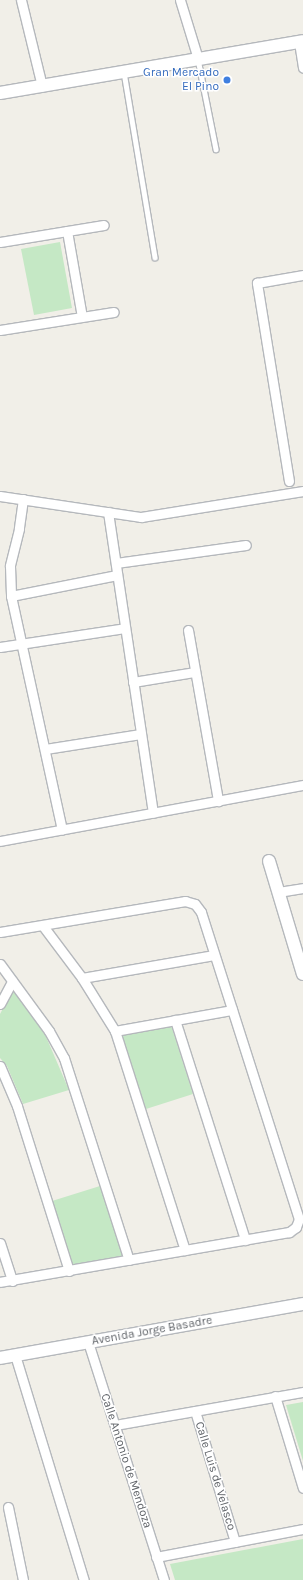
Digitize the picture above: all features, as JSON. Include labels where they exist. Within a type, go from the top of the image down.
[{"type":"street","points":[[21,0],[42,86]]},
{"type":"street","points":[[180,0],[198,59]]},
{"type":"street","points":[[0,93],[301,42],[303,68]]},
{"type":"street","points":[[0,242],[104,225]]},
{"type":"street","points":[[67,231],[82,317]]},
{"type":"street","points":[[289,481],[257,283],[303,275]]},
{"type":"street","points":[[0,330],[114,312]]},
{"type":"street","points":[[0,496],[147,517],[303,491]]},
{"type":"street","points":[[23,499],[19,529],[10,566],[11,596],[62,830]]},
{"type":"street","points":[[108,512],[153,812]]},
{"type":"street","points":[[116,563],[246,545]]},
{"type":"street","points":[[11,596],[117,575]]},
{"type":"street","points":[[0,647],[125,628]]},
{"type":"street","points":[[188,630],[218,801]]},
{"type":"street","points":[[133,682],[195,672]]},
{"type":"street","points":[[45,749],[141,734]]},
{"type":"street","points":[[0,841],[303,785]]},
{"type":"street","points":[[269,861],[303,974]]},
{"type":"street","points":[[278,892],[303,888]]},
{"type":"street","points":[[0,932],[190,902],[201,912],[298,1219],[296,1227],[289,1232],[0,1282]]},
{"type":"street","points":[[43,926],[82,978],[115,1031],[185,1250]]},
{"type":"street","points":[[82,978],[214,954]]},
{"type":"street","points":[[0,964],[49,1031],[64,1058],[129,1260]]},
{"type":"street","points":[[0,1004],[12,981]]},
{"type":"street","points":[[115,1031],[232,1010]]},
{"type":"street","points":[[175,1020],[245,1240]]},
{"type":"street","points":[[0,1066],[17,1106],[69,1271]]},
{"type":"street","points":[[0,1243],[12,1281]]},
{"type":"street","name":"Avenida Jorge Basadre","points":[[0,1358],[303,1304]]},
{"type":"street","name":"Calle Antonio de Mendoza","points":[[88,1342],[164,1580]]},
{"type":"street","points":[[15,1355],[84,1580]]},
{"type":"street","points":[[115,1425],[303,1392]]},
{"type":"street","points":[[275,1396],[303,1488]]},
{"type":"street","name":"Calle Luis de Velasco","points":[[195,1410],[235,1542]]},
{"type":"street","points":[[8,1507],[23,1580]]},
{"type":"street","points":[[156,1557],[303,1530]]},
{"type":"lane","points":[[198,59],[216,149]]},
{"type":"lane","points":[[124,72],[155,257]]},
{"type":"green space","points":[[60,242],[72,308],[34,315],[21,249]]},
{"type":"green space","points":[[13,990],[44,1032],[69,1090],[23,1104],[7,1066],[0,1058],[0,1014]]},
{"type":"green space","points":[[171,1025],[193,1094],[146,1109],[122,1035]]},
{"type":"green space","points":[[100,1186],[123,1256],[73,1265],[52,1201]]},
{"type":"green space","points":[[303,1402],[303,1461],[286,1405]]},
{"type":"green space","points":[[303,1539],[303,1580],[175,1580],[170,1564]]},
{"type":"place","name":"Gran Mercado El Pino","points":[[227,80]]}]
